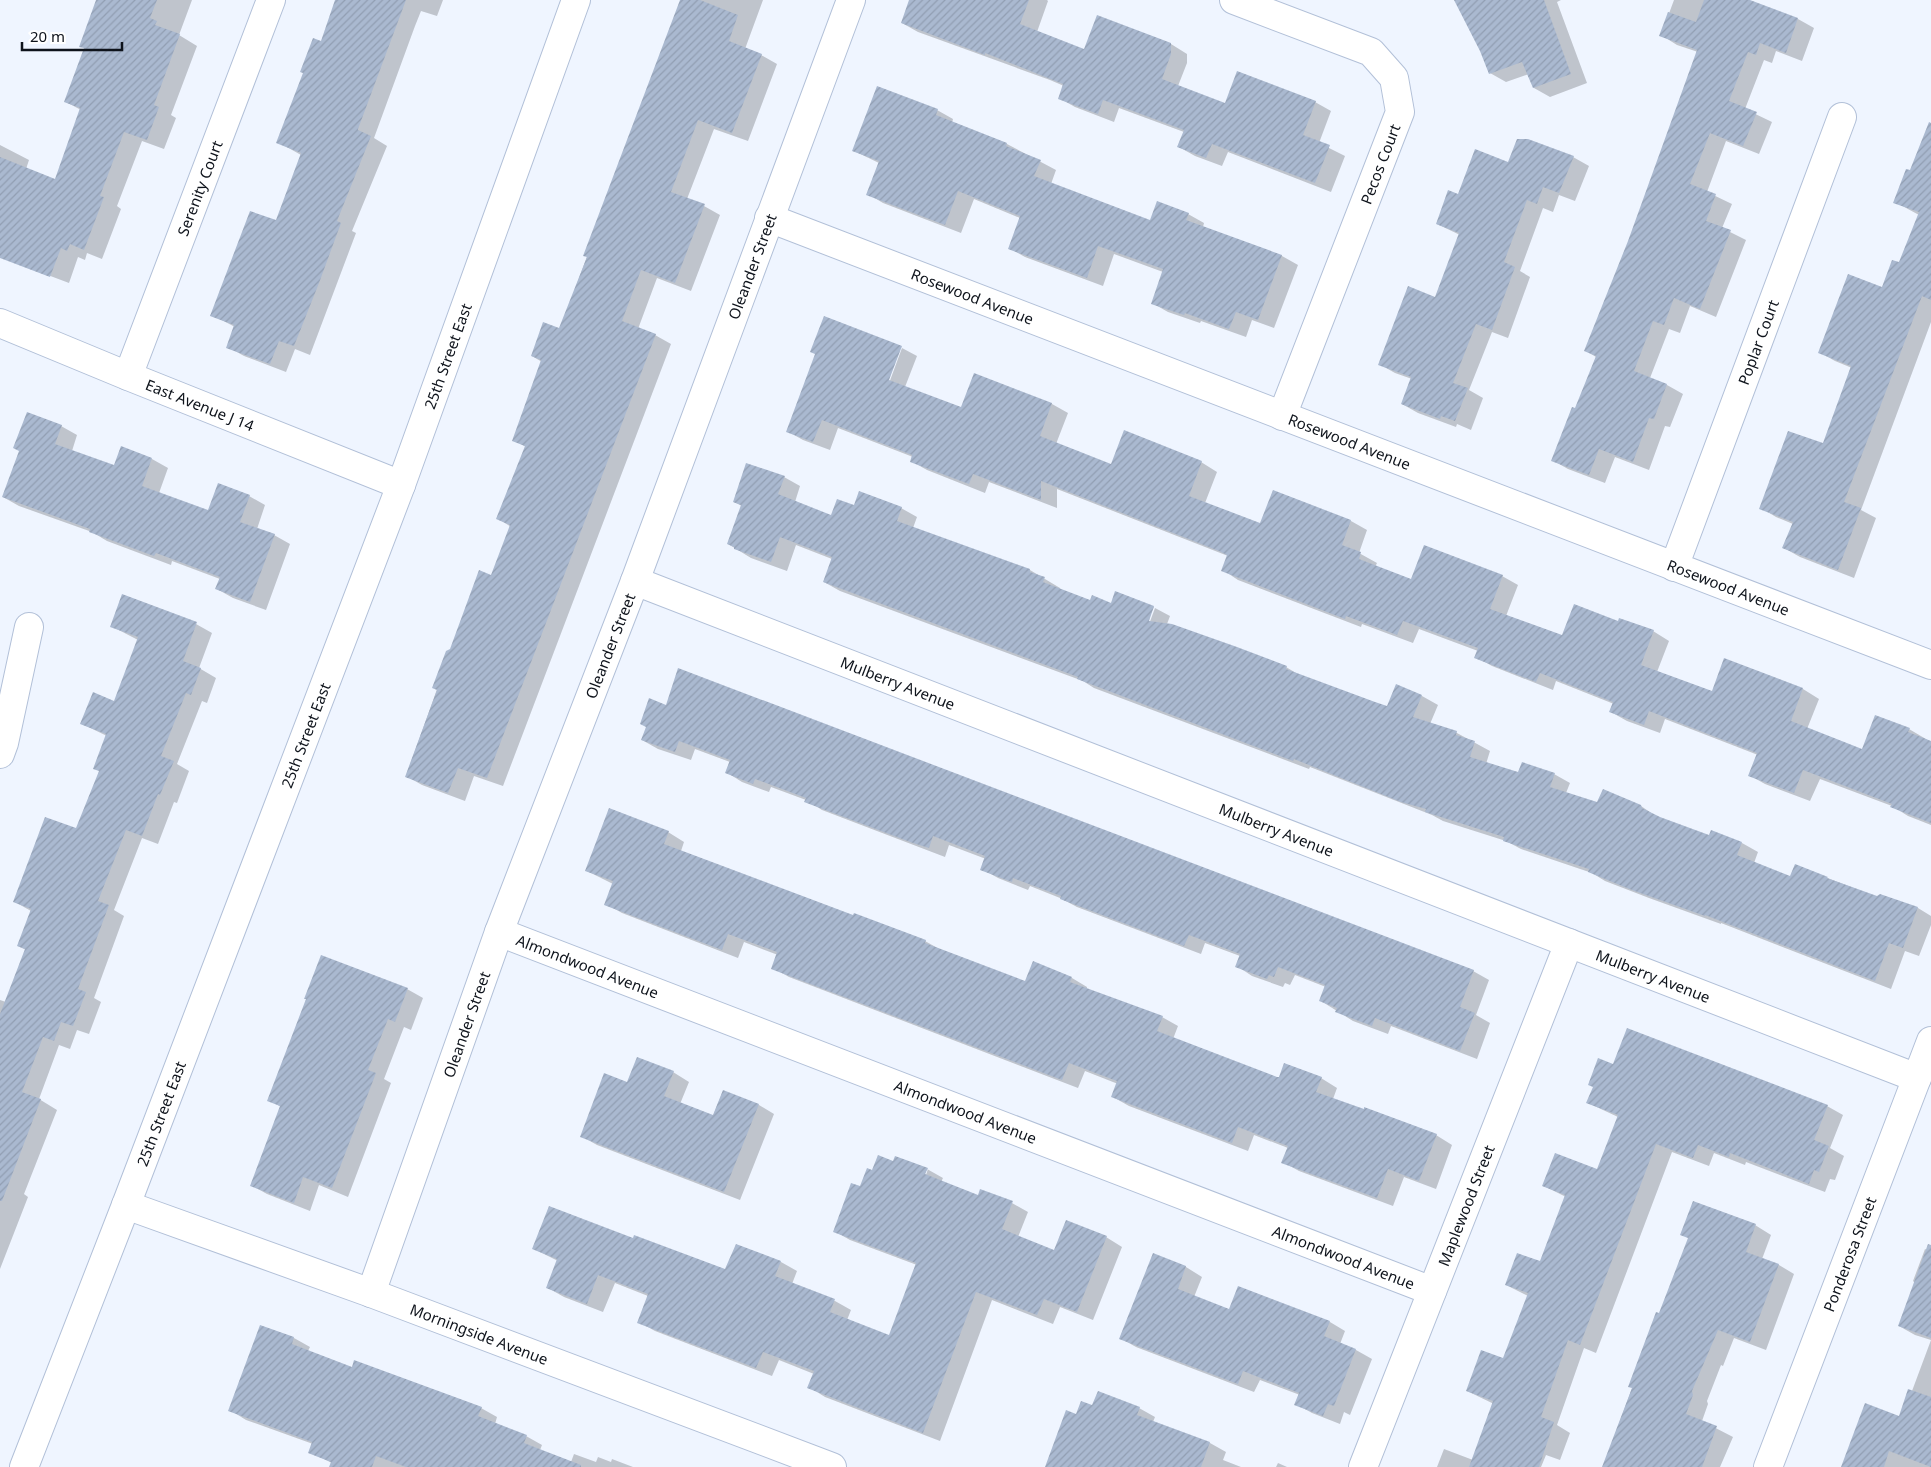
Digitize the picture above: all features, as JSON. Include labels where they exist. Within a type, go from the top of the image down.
[{"type":"street","name":"Serenity Court","points":[[128,376],[271,0]]},
{"type":"street","name":"25th Street East","points":[[24,1467],[401,484],[576,0]]},
{"type":"street","name":"Oleander Street","points":[[371,1292],[498,932],[635,581],[851,0]]},
{"type":"street","name":"Pecos Court","points":[[1234,0],[1371,52],[1394,78],[1400,112],[1282,416]]},
{"type":"street","name":"Poplar Court","points":[[1674,567],[1842,117]]},
{"type":"street","name":"Rosewood Avenue","points":[[769,218],[1931,665]]},
{"type":"street","name":"East Avenue J 14","points":[[0,323],[401,484]]},
{"type":"street","name":"Mulberry Avenue","points":[[635,581],[1917,1078]]},
{"type":"street","points":[[0,754],[29,627]]},
{"type":"street","name":"Almondwood Avenue","points":[[498,932],[1432,1291]]},
{"type":"street","name":"Maplewood Street","points":[[1363,1467],[1569,943]]},
{"type":"street","name":"Ponderosa Street","points":[[1768,1467],[1931,1041]]},
{"type":"street","name":"Morningside Avenue","points":[[126,1205],[371,1292],[832,1467]]},
{"type":"building","points":[[96,0],[157,0],[150,18],[157,21],[155,25],[180,34],[154,105],[159,107],[147,140],[124,132],[100,196],[104,197],[84,250],[70,244],[67,251],[61,248],[50,277],[0,258],[0,157],[55,179],[80,108],[64,102],[84,48],[79,47]]},
{"type":"building","points":[[335,0],[406,0],[358,129],[371,136],[337,221],[341,223],[319,283],[294,346],[279,341],[270,364],[226,348],[234,325],[210,316],[250,211],[276,220],[301,153],[276,143],[303,73],[300,72],[313,38],[321,41]]},
{"type":"building","points":[[680,0],[700,0],[738,15],[729,41],[762,54],[732,133],[698,120],[671,192],[705,204],[675,283],[641,270],[622,321],[656,334],[487,778],[458,768],[448,793],[405,777],[437,690],[432,688],[446,651],[450,649],[479,570],[491,575],[510,525],[496,519],[525,446],[512,441],[541,360],[531,356],[543,322],[559,328],[587,257],[583,256]]},
{"type":"building","points":[[909,0],[1029,0],[1020,24],[1084,49],[1097,15],[1171,43],[1171,54],[1162,79],[1225,103],[1237,71],[1316,101],[1303,135],[1330,145],[1315,183],[1212,144],[1206,158],[1177,147],[1184,130],[1103,100],[1098,114],[1058,99],[1063,84],[985,53],[985,55],[901,23]]},
{"type":"building","points":[[1454,0],[1544,0],[1571,74],[1533,88],[1522,62],[1489,74],[1480,51]]},
{"type":"building","points":[[1704,0],[1750,0],[1798,18],[1786,53],[1760,43],[1756,55],[1748,52],[1729,101],[1757,112],[1743,146],[1710,133],[1690,184],[1716,194],[1706,221],[1731,230],[1700,309],[1674,298],[1664,325],[1653,321],[1634,371],[1667,384],[1654,419],[1649,418],[1633,462],[1599,449],[1589,475],[1551,461],[1572,407],[1575,408],[1596,356],[1584,351],[1628,241],[1697,50],[1659,36],[1668,12],[1696,22]]},
{"type":"building","points":[[877,86],[938,109],[936,115],[1007,143],[1006,146],[1041,160],[1034,176],[1150,220],[1157,201],[1189,213],[1186,220],[1282,255],[1258,320],[1236,312],[1229,329],[1185,313],[1184,315],[1151,304],[1163,269],[1098,246],[1087,278],[1008,249],[1020,216],[958,191],[945,225],[866,195],[879,161],[852,151]]},
{"type":"building","points":[[1929,122],[1931,123],[1931,300],[1922,296],[1844,502],[1861,508],[1838,570],[1782,548],[1793,522],[1759,509],[1788,431],[1823,443],[1851,366],[1818,353],[1848,274],[1882,287],[1892,260],[1899,262],[1919,212],[1893,203],[1906,169],[1910,170]]},
{"type":"building","points":[[1517,139],[1528,139],[1574,156],[1559,193],[1543,187],[1537,204],[1527,200],[1504,262],[1515,267],[1492,330],[1476,324],[1453,383],[1468,388],[1455,421],[1441,416],[1440,419],[1401,404],[1411,377],[1378,365],[1408,286],[1435,297],[1459,233],[1436,224],[1448,190],[1458,194],[1475,149],[1508,162]]},
{"type":"building","points":[[824,316],[902,346],[889,380],[961,407],[974,373],[1052,403],[1040,436],[1111,464],[1124,430],[1202,461],[1189,496],[1260,523],[1273,490],[1351,520],[1342,545],[1361,552],[1359,559],[1411,579],[1424,545],[1503,575],[1490,609],[1562,635],[1574,604],[1618,621],[1619,618],[1654,630],[1641,665],[1712,691],[1724,658],[1803,688],[1791,721],[1862,749],[1875,715],[1910,728],[1908,732],[1931,741],[1931,823],[1890,807],[1892,804],[1803,770],[1794,793],[1748,776],[1757,753],[1649,711],[1644,725],[1609,712],[1613,702],[1540,673],[1536,682],[1474,658],[1478,648],[1403,621],[1397,635],[1346,616],[1345,619],[1221,571],[1227,555],[1219,551],[1041,481],[1041,500],[973,474],[969,484],[910,462],[912,455],[822,420],[813,442],[786,432],[815,354],[810,352]]},
{"type":"building","points":[[27,412],[62,425],[55,444],[114,465],[121,446],[152,458],[142,486],[208,510],[218,483],[250,495],[240,522],[275,534],[250,602],[215,589],[220,577],[156,553],[154,556],[89,532],[90,529],[2,497],[19,451],[13,448]]},
{"type":"building","points":[[746,463],[785,476],[778,494],[831,515],[837,499],[854,505],[859,491],[902,507],[897,521],[1030,569],[1030,572],[1045,577],[1043,582],[1090,600],[1092,595],[1111,603],[1115,591],[1154,606],[1149,621],[1172,624],[1237,647],[1287,666],[1286,669],[1375,702],[1387,706],[1396,684],[1422,695],[1413,717],[1457,731],[1456,735],[1475,741],[1470,757],[1518,772],[1522,762],[1555,773],[1550,787],[1597,802],[1603,789],[1641,805],[1642,808],[1660,817],[1709,835],[1711,830],[1742,842],[1737,855],[1790,876],[1795,864],[1877,896],[1880,894],[1918,907],[1903,948],[1889,943],[1875,981],[1705,915],[1632,890],[1588,872],[1589,869],[1503,841],[1504,837],[1425,812],[1426,809],[1401,802],[1294,759],[1293,761],[1077,679],[1078,677],[823,582],[832,557],[780,537],[771,562],[734,549],[734,547],[727,544],[741,505],[733,502]]},
{"type":"building","points":[[122,594],[197,622],[183,661],[201,668],[191,695],[186,693],[161,756],[174,761],[160,795],[158,794],[142,836],[126,830],[98,901],[109,905],[78,989],[86,992],[73,1026],[61,1022],[54,1041],[43,1037],[22,1092],[41,1099],[2,1201],[0,1201],[0,1014],[25,949],[17,946],[31,909],[13,902],[45,817],[76,828],[99,771],[93,769],[106,734],[80,724],[93,692],[114,701],[138,637],[110,627]]},
{"type":"building","points":[[678,668],[1474,970],[1460,1007],[1475,1013],[1460,1051],[1375,1018],[1372,1026],[1335,1012],[1337,1008],[1319,1001],[1325,985],[1278,967],[1274,977],[1269,975],[1267,979],[1235,967],[1240,954],[1189,935],[1184,946],[1060,899],[1061,896],[1013,878],[1012,882],[980,870],[985,856],[933,836],[929,848],[913,843],[804,802],[806,798],[755,779],[753,784],[725,773],[730,760],[679,741],[675,752],[641,740],[646,727],[640,724],[649,698],[666,705]]},
{"type":"building","points":[[609,808],[669,831],[664,844],[853,915],[854,913],[926,940],[925,943],[1025,981],[1033,961],[1072,977],[1070,982],[1163,1016],[1157,1031],[1277,1077],[1279,1077],[1284,1063],[1322,1077],[1316,1092],[1364,1109],[1364,1107],[1437,1134],[1419,1181],[1388,1169],[1377,1198],[1281,1163],[1288,1146],[1238,1127],[1232,1143],[1111,1097],[1117,1081],[1069,1063],[1062,1080],[771,969],[777,952],[728,934],[722,950],[604,905],[613,881],[585,871]]},
{"type":"building","points":[[321,955],[408,988],[395,1022],[388,1019],[368,1070],[376,1073],[332,1188],[303,1177],[294,1203],[250,1186],[280,1106],[267,1101]]},
{"type":"building","points":[[1627,1028],[1828,1105],[1814,1140],[1829,1146],[1819,1172],[1814,1170],[1809,1184],[1730,1153],[1729,1157],[1698,1145],[1693,1158],[1656,1144],[1580,1345],[1568,1340],[1541,1417],[1554,1422],[1539,1467],[1469,1467],[1493,1401],[1466,1391],[1481,1350],[1503,1358],[1528,1293],[1505,1285],[1517,1253],[1540,1261],[1565,1195],[1542,1186],[1555,1153],[1597,1169],[1618,1115],[1586,1103],[1593,1087],[1588,1085],[1598,1058],[1613,1064]]},
{"type":"building","points":[[637,1057],[674,1071],[664,1096],[713,1115],[723,1090],[759,1104],[724,1192],[580,1137],[604,1073],[627,1082]]},
{"type":"building","points":[[878,1155],[893,1161],[895,1156],[928,1168],[925,1174],[978,1195],[980,1189],[1013,1201],[1002,1229],[1054,1250],[1066,1220],[1107,1236],[1077,1312],[1044,1299],[1037,1315],[976,1292],[923,1433],[807,1388],[814,1371],[763,1352],[756,1368],[637,1323],[648,1294],[598,1275],[587,1304],[546,1288],[557,1259],[532,1249],[549,1206],[633,1238],[634,1235],[725,1269],[736,1244],[781,1261],[775,1276],[835,1299],[830,1312],[889,1335],[916,1263],[833,1232],[851,1183],[860,1186],[867,1168],[872,1170]]},
{"type":"building","points":[[1693,1201],[1756,1224],[1746,1252],[1779,1264],[1750,1342],[1718,1330],[1692,1391],[1693,1395],[1686,1414],[1717,1426],[1702,1467],[1602,1467],[1632,1388],[1628,1387],[1656,1312],[1659,1313],[1688,1238],[1680,1235]]},
{"type":"building","points":[[1928,1244],[1931,1245],[1931,1338],[1898,1326]]},
{"type":"building","points":[[1153,1253],[1186,1266],[1178,1289],[1229,1309],[1238,1286],[1330,1321],[1324,1336],[1356,1349],[1334,1406],[1328,1404],[1323,1416],[1294,1405],[1299,1393],[1243,1371],[1238,1384],[1119,1339]]},
{"type":"building","points":[[260,1325],[294,1337],[292,1344],[352,1367],[354,1360],[482,1407],[478,1416],[527,1435],[524,1443],[581,1465],[581,1467],[406,1467],[376,1456],[372,1467],[329,1467],[331,1462],[308,1453],[312,1442],[228,1411]]},
{"type":"building","points":[[1908,1389],[1931,1397],[1931,1467],[1889,1451],[1884,1467],[1841,1467],[1865,1403],[1899,1416]]},
{"type":"building","points":[[1098,1391],[1140,1407],[1137,1415],[1210,1442],[1201,1467],[1045,1467],[1066,1410],[1076,1414],[1081,1401],[1092,1405]]}]
